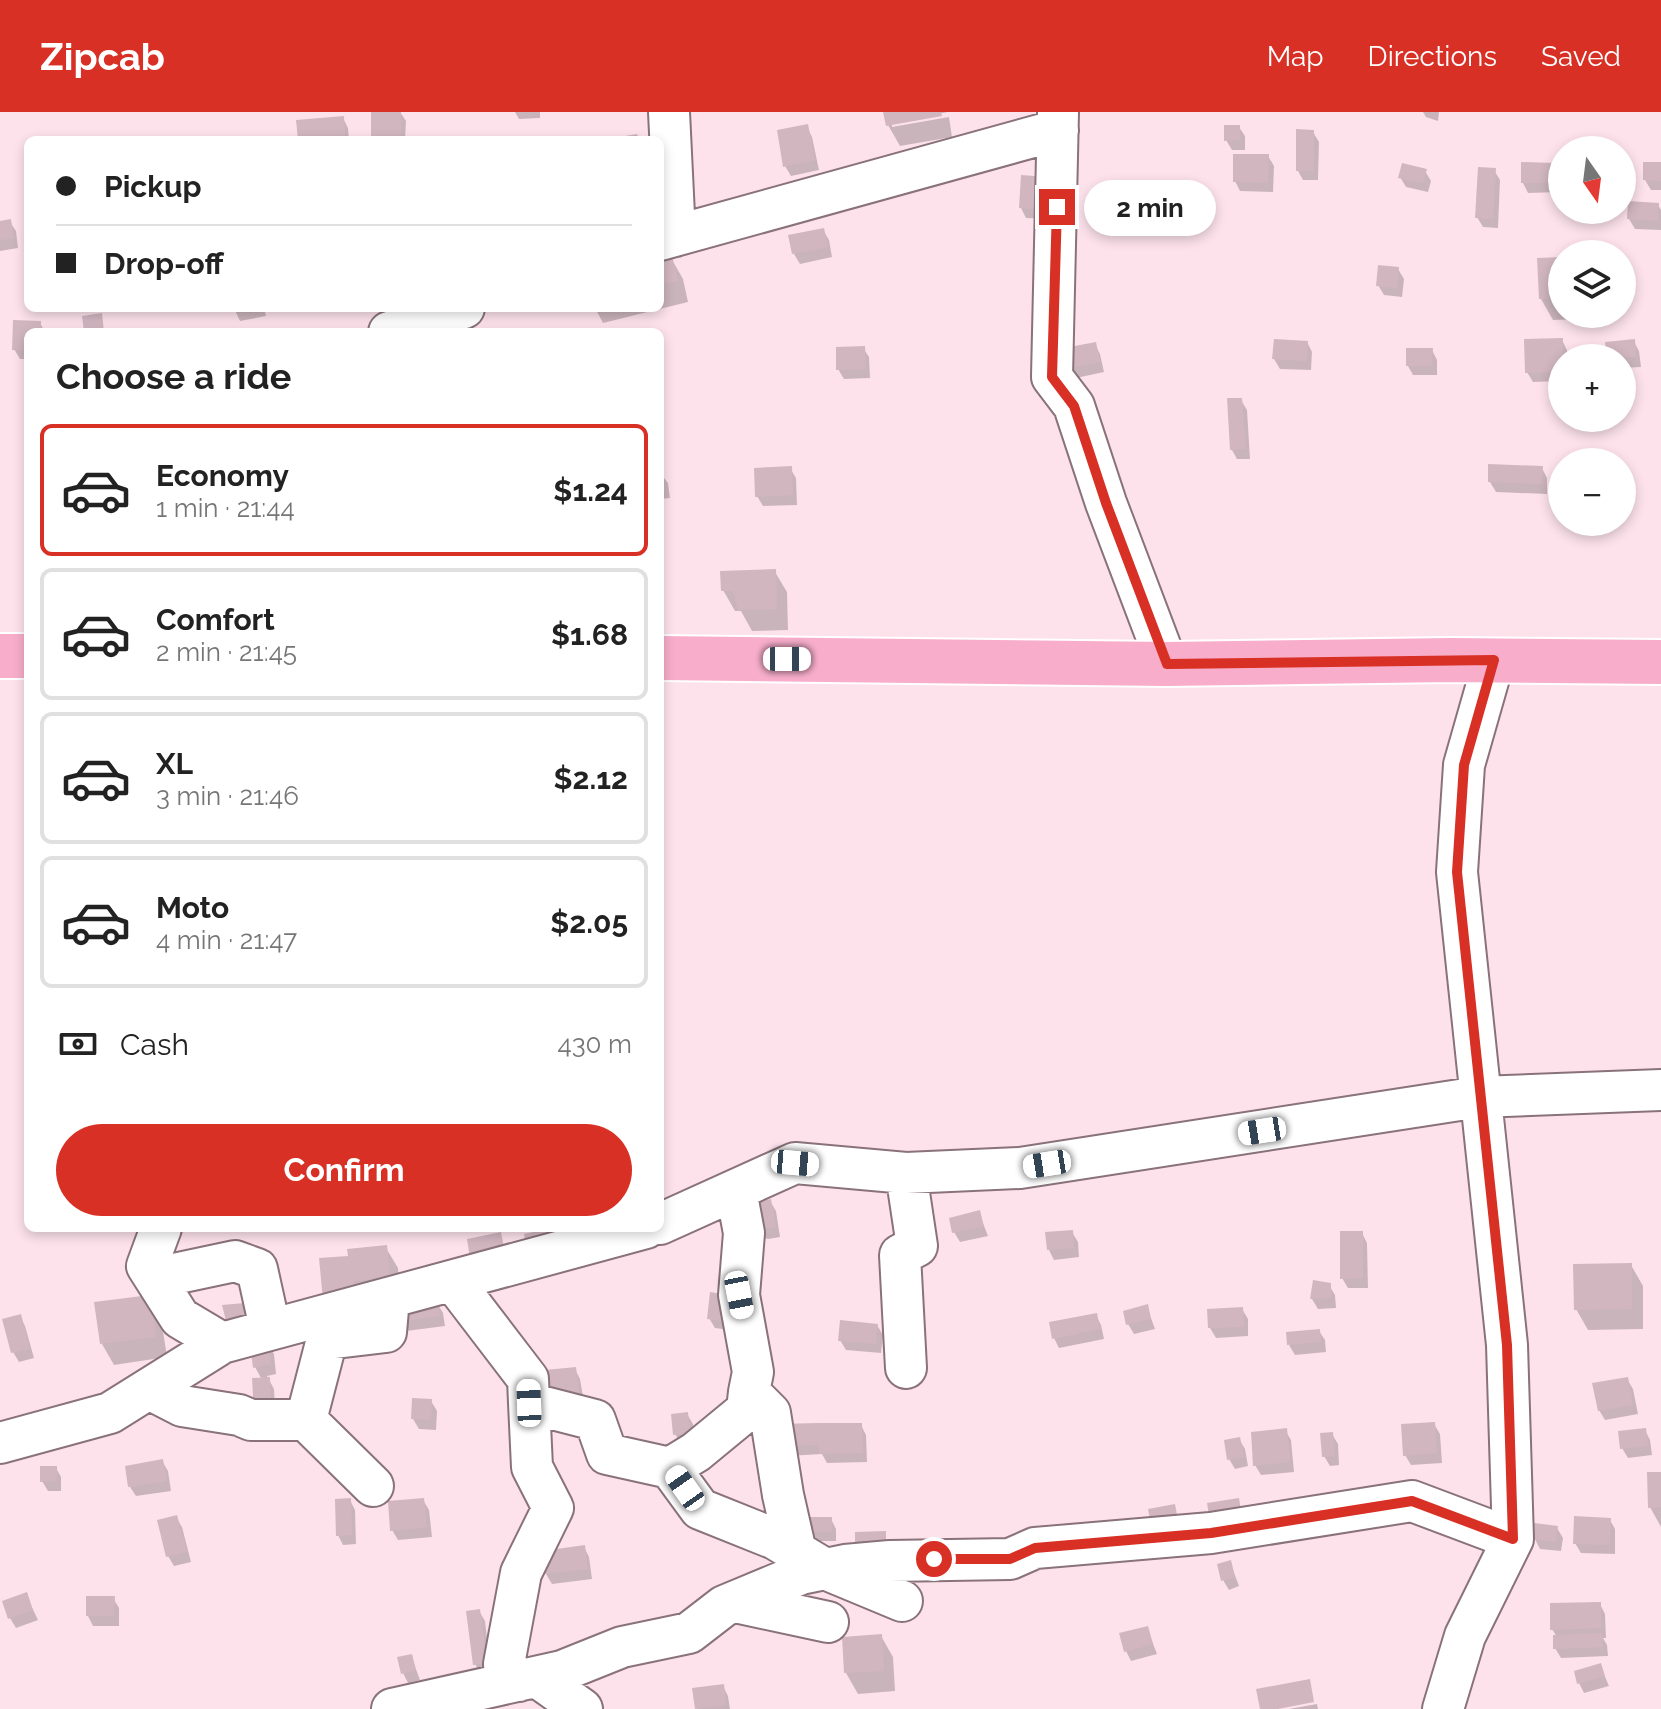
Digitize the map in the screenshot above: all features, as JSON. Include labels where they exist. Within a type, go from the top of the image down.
[{"type":"highway","points":[[0,656],[24,656]]},
{"type":"highway","points":[[664,658],[1167,664],[1494,660],[1661,662]]},
{"type":"street","points":[[669,112],[668,238],[1058,121],[1052,377],[1074,406],[1106,503],[1167,664]]},
{"type":"street","points":[[402,328],[452,312]]},
{"type":"street","points":[[1443,1709],[1465,1636],[1513,1539],[1507,1345],[1457,872],[1464,765],[1494,660]]},
{"type":"street","points":[[664,1222],[795,1163],[906,1173],[1020,1168],[1479,1097],[1661,1090]]},
{"type":"street","points":[[906,1173],[917,1246],[900,1255],[906,1368]]},
{"type":"street","points":[[670,1468],[696,1452],[747,1410],[753,1372],[739,1295],[744,1233],[736,1190]]},
{"type":"street","points":[[160,1232],[147,1266],[180,1318],[222,1343]]},
{"type":"street","points":[[0,1443],[110,1413],[222,1343],[631,1232]]},
{"type":"street","points":[[155,1278],[235,1261],[257,1269],[270,1328]]},
{"type":"street","points":[[453,1281],[528,1379],[532,1467],[553,1508],[521,1573],[504,1664],[582,1709]]},
{"type":"street","points":[[306,1420],[327,1339],[386,1332],[389,1298]]},
{"type":"street","points":[[149,1389],[182,1406],[239,1415],[251,1420],[306,1420],[373,1486]]},
{"type":"street","points":[[749,1392],[770,1413],[783,1495],[810,1560]]},
{"type":"street","points":[[529,1403],[595,1420],[607,1454],[670,1468],[700,1509],[775,1539],[810,1560],[902,1601]]},
{"type":"street","points":[[810,1560],[1010,1559],[1035,1548],[1211,1533],[1412,1501],[1513,1539]]},
{"type":"street","points":[[392,1709],[562,1671],[622,1647],[689,1633],[724,1606],[801,1574],[810,1560]]},
{"type":"street","points":[[735,1602],[828,1622]]},
{"type":"building","points":[[371,112],[401,112],[401,136],[371,136]]},
{"type":"building","points":[[883,112],[941,112],[942,116],[886,126]]},
{"type":"building","points":[[344,116],[345,136],[298,136],[296,120]]},
{"type":"building","points":[[808,124],[815,160],[783,167],[777,130]]},
{"type":"building","points":[[1224,125],[1240,125],[1240,140],[1224,141]]},
{"type":"building","points":[[1296,129],[1314,130],[1314,171],[1296,171]]},
{"type":"building","points":[[1233,154],[1269,154],[1268,183],[1233,182]]},
{"type":"building","points":[[1521,162],[1548,163],[1548,183],[1521,183]]},
{"type":"building","points":[[1643,162],[1661,162],[1661,181],[1643,180]]},
{"type":"building","points":[[1402,163],[1427,169],[1423,183],[1398,178]]},
{"type":"building","points":[[1478,167],[1496,168],[1493,219],[1475,218]]},
{"type":"building","points":[[1021,175],[1048,177],[1046,210],[1019,208]]},
{"type":"building","points":[[1636,202],[1659,203],[1658,221],[1636,220]]},
{"type":"building","points":[[11,219],[14,238],[0,240],[0,221]]},
{"type":"building","points":[[824,228],[828,247],[792,254],[788,235]]},
{"type":"building","points":[[672,256],[678,281],[664,284],[664,258]]},
{"type":"building","points":[[1537,258],[1548,258],[1548,299],[1539,299]]},
{"type":"building","points":[[1378,265],[1399,267],[1397,288],[1376,286]]},
{"type":"building","points":[[102,313],[104,328],[84,328],[82,316]]},
{"type":"building","points":[[13,320],[41,321],[41,328],[24,328],[24,350],[12,350]]},
{"type":"building","points":[[1563,338],[1563,344],[1548,344],[1548,372],[1525,373],[1524,339]]},
{"type":"building","points":[[1274,339],[1308,341],[1307,361],[1272,359]]},
{"type":"building","points":[[1635,339],[1635,344],[1605,344]]},
{"type":"building","points":[[1096,342],[1100,362],[1069,368],[1064,348]]},
{"type":"building","points":[[865,346],[866,369],[836,370],[836,347]]},
{"type":"building","points":[[1406,348],[1433,348],[1432,366],[1406,366]]},
{"type":"building","points":[[1227,398],[1242,398],[1246,449],[1230,450]]},
{"type":"building","points":[[1488,464],[1543,466],[1542,484],[1488,482]]},
{"type":"building","points":[[792,466],[793,495],[755,497],[754,468]]},
{"type":"building","points":[[776,569],[777,609],[738,610],[733,591],[721,591],[720,571]]},
{"type":"building","points":[[771,1199],[776,1227],[761,1230],[749,1203]]},
{"type":"building","points":[[980,1210],[984,1227],[952,1233],[949,1218]]},
{"type":"building","points":[[1073,1230],[1074,1248],[1047,1250],[1045,1232]]},
{"type":"building","points":[[1340,1231],[1363,1231],[1363,1278],[1340,1279]]},
{"type":"building","points":[[501,1232],[506,1258],[471,1265],[467,1239]]},
{"type":"building","points":[[559,1232],[561,1243],[527,1250],[524,1234]]},
{"type":"building","points":[[387,1245],[390,1278],[354,1281],[355,1297],[323,1300],[319,1258],[348,1256],[347,1249]]},
{"type":"building","points":[[1632,1263],[1632,1309],[1574,1310],[1573,1264]]},
{"type":"building","points":[[1313,1280],[1331,1283],[1331,1298],[1310,1299]]},
{"type":"building","points":[[710,1292],[728,1295],[725,1321],[707,1319]]},
{"type":"building","points":[[150,1295],[156,1337],[100,1344],[94,1302]]},
{"type":"building","points":[[438,1301],[440,1316],[398,1322],[396,1307]]},
{"type":"building","points":[[257,1302],[259,1321],[227,1325],[222,1305]]},
{"type":"building","points":[[1148,1304],[1151,1319],[1126,1325],[1123,1311]]},
{"type":"building","points":[[1243,1307],[1244,1327],[1208,1328],[1207,1309]]},
{"type":"building","points":[[1097,1313],[1100,1329],[1052,1339],[1049,1322]]},
{"type":"building","points":[[21,1314],[30,1349],[11,1353],[2,1319]]},
{"type":"building","points":[[840,1320],[878,1324],[876,1344],[838,1341]]},
{"type":"building","points":[[1320,1329],[1321,1342],[1287,1345],[1286,1332]]},
{"type":"building","points":[[269,1343],[271,1364],[253,1368],[250,1344]]},
{"type":"building","points":[[576,1367],[579,1393],[549,1396],[545,1370]]},
{"type":"building","points":[[270,1377],[271,1415],[254,1416],[252,1378]]},
{"type":"building","points":[[1628,1377],[1633,1405],[1598,1411],[1592,1383]]},
{"type":"building","points":[[412,1398],[432,1399],[431,1420],[411,1419]]},
{"type":"building","points":[[688,1412],[690,1433],[673,1435],[671,1414]]},
{"type":"building","points":[[1435,1422],[1437,1453],[1403,1456],[1401,1424]]},
{"type":"building","points":[[862,1423],[863,1453],[819,1454],[819,1445],[779,1446],[778,1424]]},
{"type":"building","points":[[1287,1428],[1290,1462],[1253,1466],[1251,1432]]},
{"type":"building","points":[[1646,1428],[1648,1446],[1620,1449],[1618,1431]]},
{"type":"building","points":[[1333,1432],[1335,1456],[1322,1457],[1320,1433]]},
{"type":"building","points":[[1240,1437],[1244,1457],[1227,1460],[1224,1440]]},
{"type":"building","points":[[163,1459],[167,1481],[128,1487],[125,1466]]},
{"type":"building","points":[[40,1466],[57,1466],[57,1481],[40,1482]]},
{"type":"building","points":[[1647,1472],[1661,1472],[1661,1507],[1648,1508]]},
{"type":"building","points":[[351,1498],[352,1535],[336,1536],[335,1499]]},
{"type":"building","points":[[424,1498],[427,1527],[390,1531],[388,1501]]},
{"type":"building","points":[[1239,1498],[1242,1517],[1210,1522],[1207,1503]]},
{"type":"building","points":[[1175,1504],[1178,1520],[1151,1525],[1148,1509]]},
{"type":"building","points":[[177,1515],[187,1552],[166,1557],[157,1520]]},
{"type":"building","points":[[1574,1516],[1611,1518],[1610,1545],[1573,1544]]},
{"type":"building","points":[[795,1517],[832,1517],[832,1532],[795,1531]]},
{"type":"building","points":[[1534,1523],[1558,1526],[1556,1542],[1533,1539]]},
{"type":"building","points":[[886,1531],[886,1546],[855,1546],[855,1532]]},
{"type":"building","points":[[585,1545],[588,1569],[544,1574],[542,1551]]},
{"type":"building","points":[[1231,1560],[1235,1577],[1221,1581],[1217,1564]]},
{"type":"building","points":[[27,1592],[33,1610],[8,1619],[2,1601]]},
{"type":"building","points":[[86,1596],[115,1596],[114,1616],[86,1616]]},
{"type":"building","points":[[1601,1602],[1601,1628],[1550,1630],[1550,1603]]},
{"type":"building","points":[[480,1609],[487,1663],[473,1665],[466,1611]]},
{"type":"building","points":[[1148,1626],[1153,1644],[1124,1652],[1119,1633]]},
{"type":"building","points":[[1602,1633],[1603,1647],[1553,1649],[1553,1635]]},
{"type":"building","points":[[882,1634],[884,1671],[844,1673],[842,1637]]},
{"type":"building","points":[[412,1654],[416,1670],[401,1674],[397,1657]]},
{"type":"building","points":[[1601,1663],[1605,1676],[1577,1684],[1574,1671]]},
{"type":"building","points":[[1310,1679],[1314,1702],[1260,1709],[1256,1689]]},
{"type":"building","points":[[724,1684],[726,1705],[695,1709],[692,1688]]},
{"type":"route","points":[[934,1559],[1010,1559],[1035,1548],[1211,1533],[1412,1501],[1513,1539],[1507,1345],[1457,872],[1464,765],[1494,660],[1167,664],[1106,503],[1074,406],[1052,377],[1057,207]]}]
